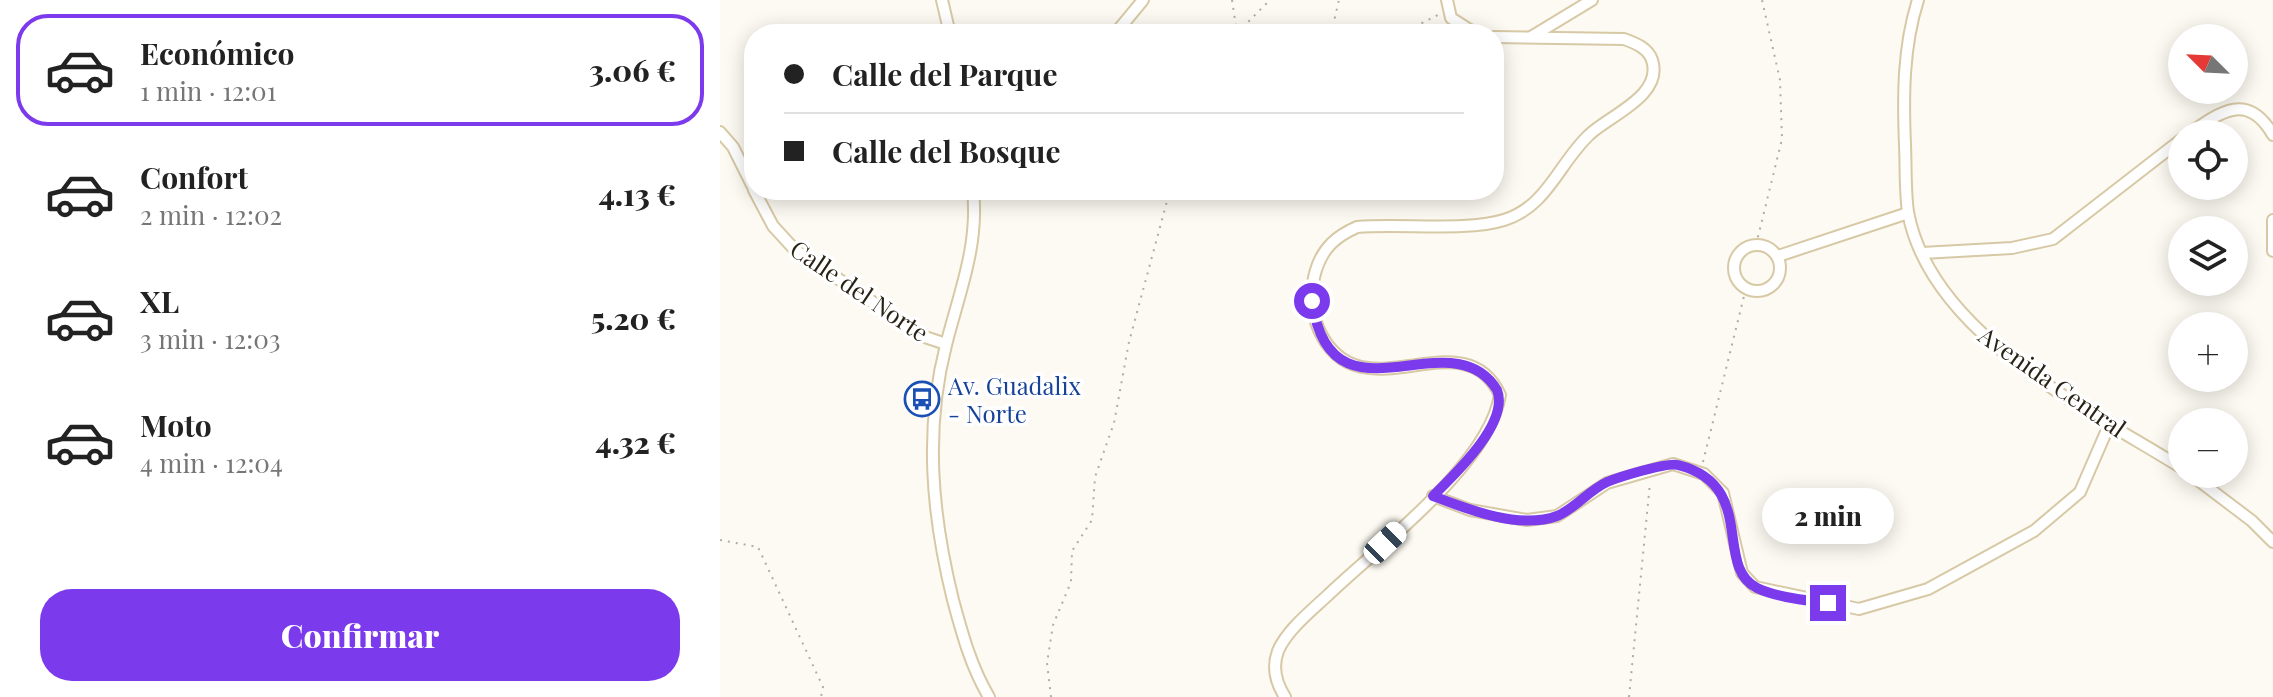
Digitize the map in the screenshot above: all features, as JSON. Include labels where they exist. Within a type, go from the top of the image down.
[{"type":"street","points":[[942,0],[948,24]]},
{"type":"street","points":[[1123,24],[1143,0]]},
{"type":"street","points":[[1530,38],[1592,0]]},
{"type":"street","name":"Avenida Central","points":[[1918,0],[1910,24],[1905,71],[1908,213],[1922,253],[1944,291],[1995,345],[2168,459]]},
{"type":"street","points":[[1448,5],[1458,24]]},
{"type":"street","points":[[1285,697],[1276,677],[1281,646],[1318,604],[1433,496],[1487,434],[1498,407],[1497,390],[1481,373],[1450,361],[1365,370],[1340,357],[1322,337],[1315,320],[1314,281],[1324,251],[1331,242],[1357,227],[1487,224],[1523,212],[1544,193],[1590,134],[1649,86],[1652,60],[1633,42],[1601,37],[1504,37]]},
{"type":"street","points":[[2209,120],[2218,114],[2241,109],[2252,111],[2273,135]]},
{"type":"street","name":"Calle del Norte","points":[[720,132],[733,147],[744,170]]},
{"type":"street","points":[[1922,253],[2012,248],[2053,239],[2168,150]]},
{"type":"street","name":"Calle del Norte","points":[[759,200],[773,226],[795,250],[925,337],[946,344]]},
{"type":"street","points":[[973,200],[970,264],[946,344],[932,438],[934,500],[942,555],[959,621],[974,668],[989,697]]},
{"type":"street","points":[[1778,256],[1908,213]]},
{"type":"street","points":[[2273,220],[2273,251]]},
{"type":"street","points":[[1756,245],[1770,248],[1778,256],[1781,267],[1771,287],[1760,292],[1746,288],[1734,274],[1734,263],[1739,252],[1756,245]]},
{"type":"street","points":[[1433,496],[1470,510],[1527,520],[1557,516],[1607,483],[1673,464],[1700,472],[1723,493],[1742,573],[1755,587],[1859,609],[1928,589],[2034,531],[2080,492],[2110,423]]},
{"type":"street","points":[[2208,488],[2252,521],[2273,542]]},
{"type":"path","points":[[1232,0],[1236,24]]},
{"type":"path","points":[[1247,24],[1270,0]]},
{"type":"path","points":[[1334,24],[1339,0]]},
{"type":"path","points":[[1756,245],[1782,139],[1780,80],[1762,0]]},
{"type":"path","points":[[1417,24],[1448,5]]},
{"type":"path","points":[[1051,697],[1047,663],[1053,625],[1071,582],[1072,551],[1092,520],[1095,477],[1114,423],[1129,342],[1167,200]]},
{"type":"path","points":[[1700,472],[1746,288]]},
{"type":"path","points":[[1629,697],[1651,470]]},
{"type":"path","points":[[720,540],[758,547],[823,687],[821,697]]},
{"type":"place","name":"Av. Guadalix - Norte","points":[[922,399]]},
{"type":"route","points":[[1312,301],[1322,337],[1340,357],[1355,366],[1365,370],[1387,369],[1450,361],[1467,366],[1492,381],[1500,395],[1495,419],[1476,449],[1433,496],[1470,510],[1527,520],[1557,516],[1607,483],[1673,464],[1704,474],[1723,493],[1742,573],[1755,587],[1828,603]]}]
